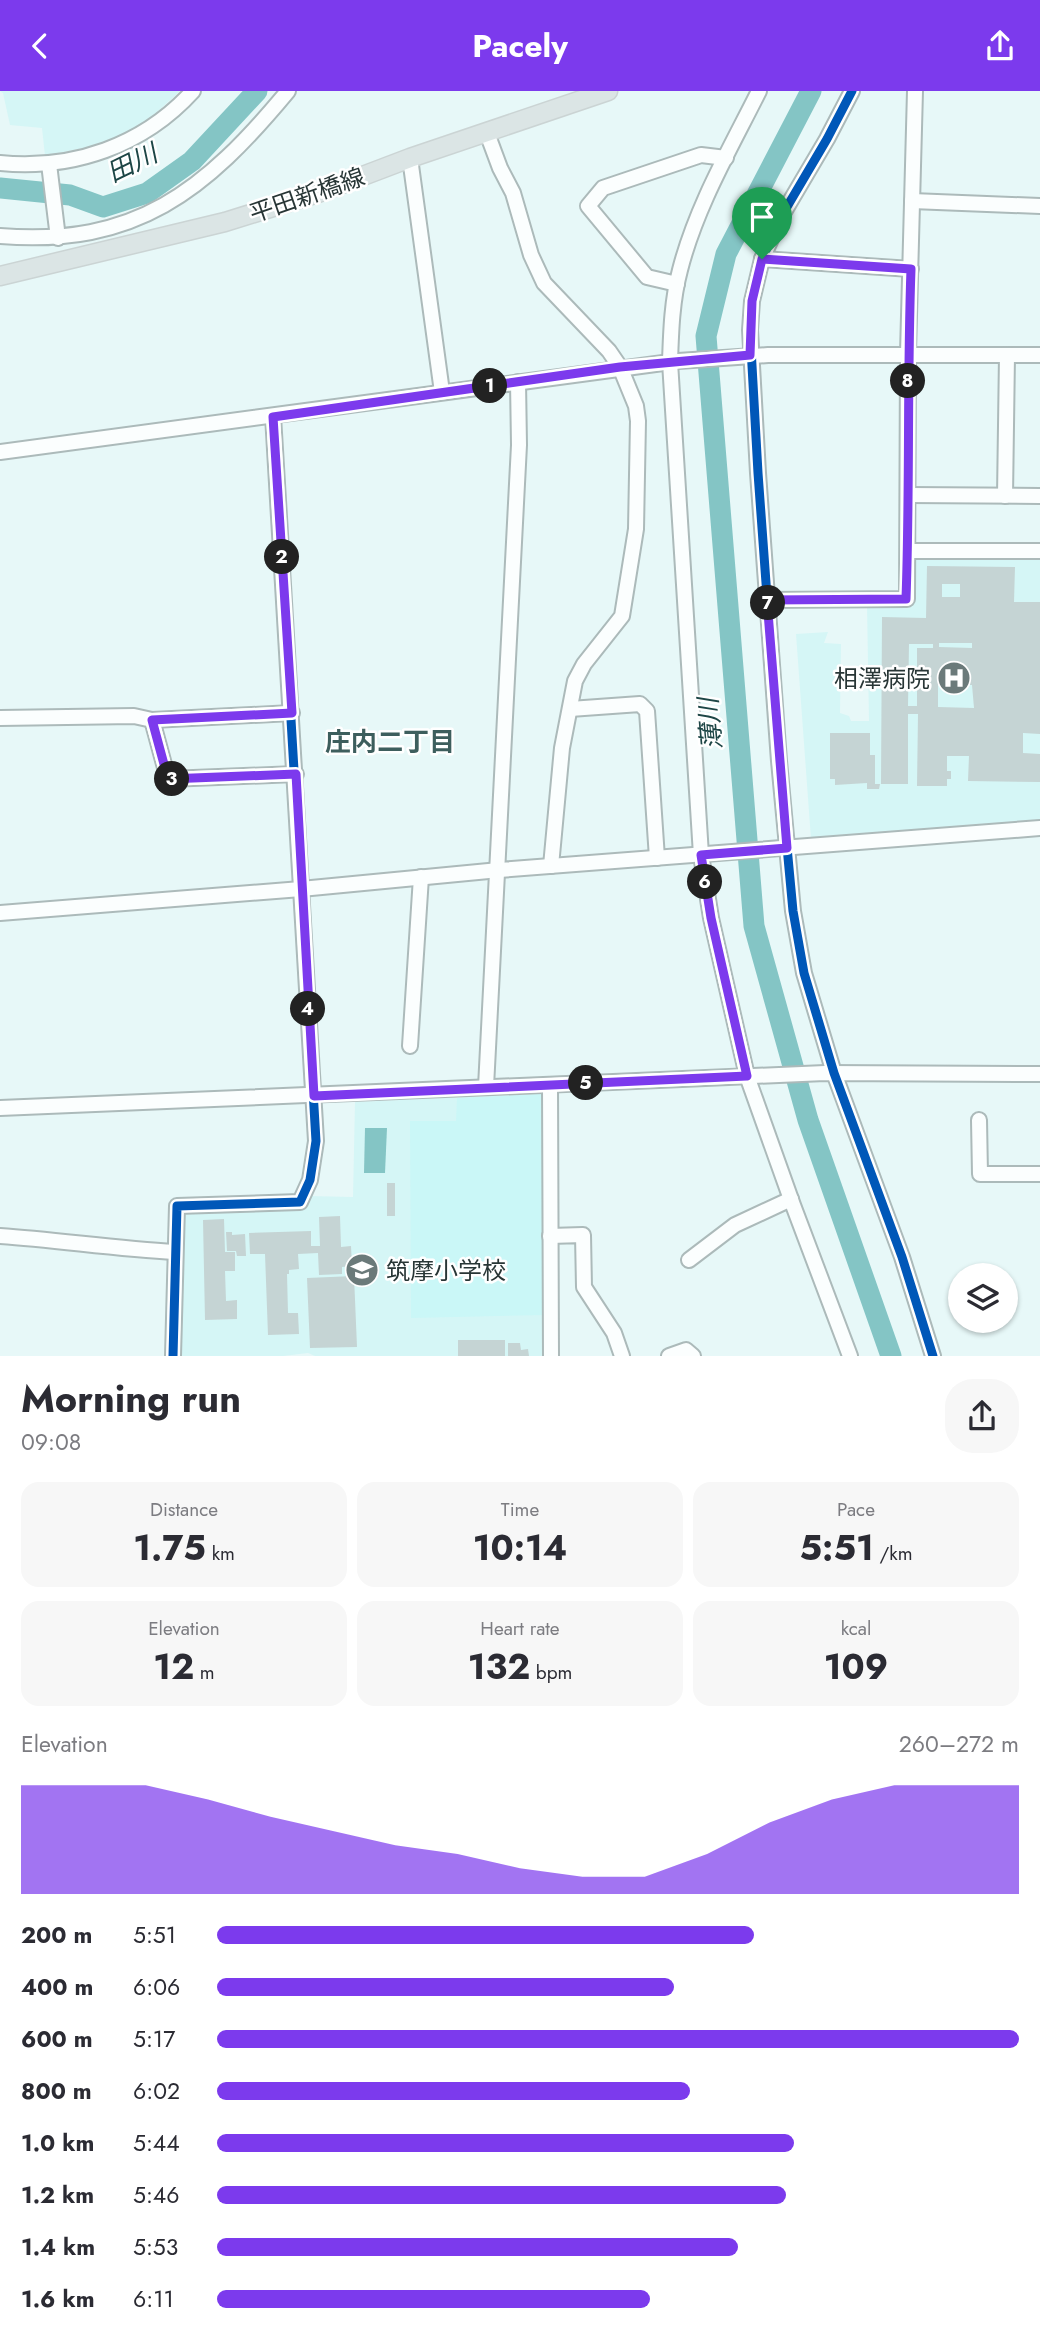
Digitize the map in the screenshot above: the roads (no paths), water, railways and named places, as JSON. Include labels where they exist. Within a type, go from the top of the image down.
[{"type":"main road","name":"平田新橋線","points":[[0,276],[225,222],[305,198],[410,158],[608,91]]},
{"type":"street","points":[[0,163],[50,166],[116,148],[163,120],[193,91]]},
{"type":"street","points":[[0,236],[100,231],[128,222],[172,200],[226,160],[288,91]]},
{"type":"street","points":[[759,91],[700,213],[677,284],[671,330],[705,854],[711,918],[751,1076],[791,1199],[850,1356]]},
{"type":"street","points":[[852,91],[781,217],[762,259],[752,301],[745,355],[767,600],[783,848],[804,972],[830,1073],[902,1258],[933,1356]]},
{"type":"street","points":[[767,600],[906,599],[908,353],[915,91]]},
{"type":"street","points":[[487,133],[513,193],[531,255],[544,283],[593,332],[620,367],[636,406],[636,529],[622,616],[584,664],[575,681],[562,748],[551,866]]},
{"type":"street","points":[[677,284],[647,278],[589,206],[603,188],[701,155],[726,158]]},
{"type":"street","points":[[410,158],[442,392]]},
{"type":"street","points":[[50,166],[57,235]]},
{"type":"street","points":[[912,201],[1040,206]]},
{"type":"street","points":[[128,222],[136,243]]},
{"type":"street","points":[[762,259],[911,269]]},
{"type":"street","points":[[0,452],[674,361],[745,355],[1040,355]]},
{"type":"street","points":[[1005,496],[1007,355]]},
{"type":"street","points":[[486,1087],[518,458],[518,382]]},
{"type":"street","points":[[173,1356],[177,1206],[300,1202],[310,1180],[316,1141],[273,417]]},
{"type":"street","points":[[908,495],[1040,496]]},
{"type":"street","points":[[908,551],[1040,551]]},
{"type":"street","points":[[570,709],[640,704],[647,711],[657,858]]},
{"type":"street","points":[[0,718],[134,716],[152,720],[292,713]]},
{"type":"street","points":[[152,720],[168,779],[296,774]]},
{"type":"street","points":[[0,913],[499,870],[1040,828]]},
{"type":"street","points":[[410,1046],[421,877]]},
{"type":"street","points":[[0,1108],[830,1073],[1040,1074]]},
{"type":"street","points":[[550,1085],[551,1356]]},
{"type":"street","points":[[979,1120],[980,1174],[1040,1174]]},
{"type":"street","points":[[690,1260],[735,1226],[791,1199]]},
{"type":"street","points":[[550,1236],[583,1235],[584,1287],[614,1333],[622,1356]]},
{"type":"street","points":[[0,1236],[175,1252]]},
{"type":"street","points":[[669,1356],[685,1350],[693,1356]]},
{"type":"waterway","name":"田川","points":[[0,188],[70,195],[103,207],[147,193],[192,161],[257,91]]},
{"type":"waterway","name":"薄川","points":[[811,91],[726,254],[706,336],[754,926],[808,1120],[891,1356]]},
{"type":"place","name":"相澤病院","points":[[954,678]]},
{"type":"place","name":"筑摩小学校","points":[[362,1270]]},
{"type":"district","name":"庄内二丁目","points":[[390,742]]}]
